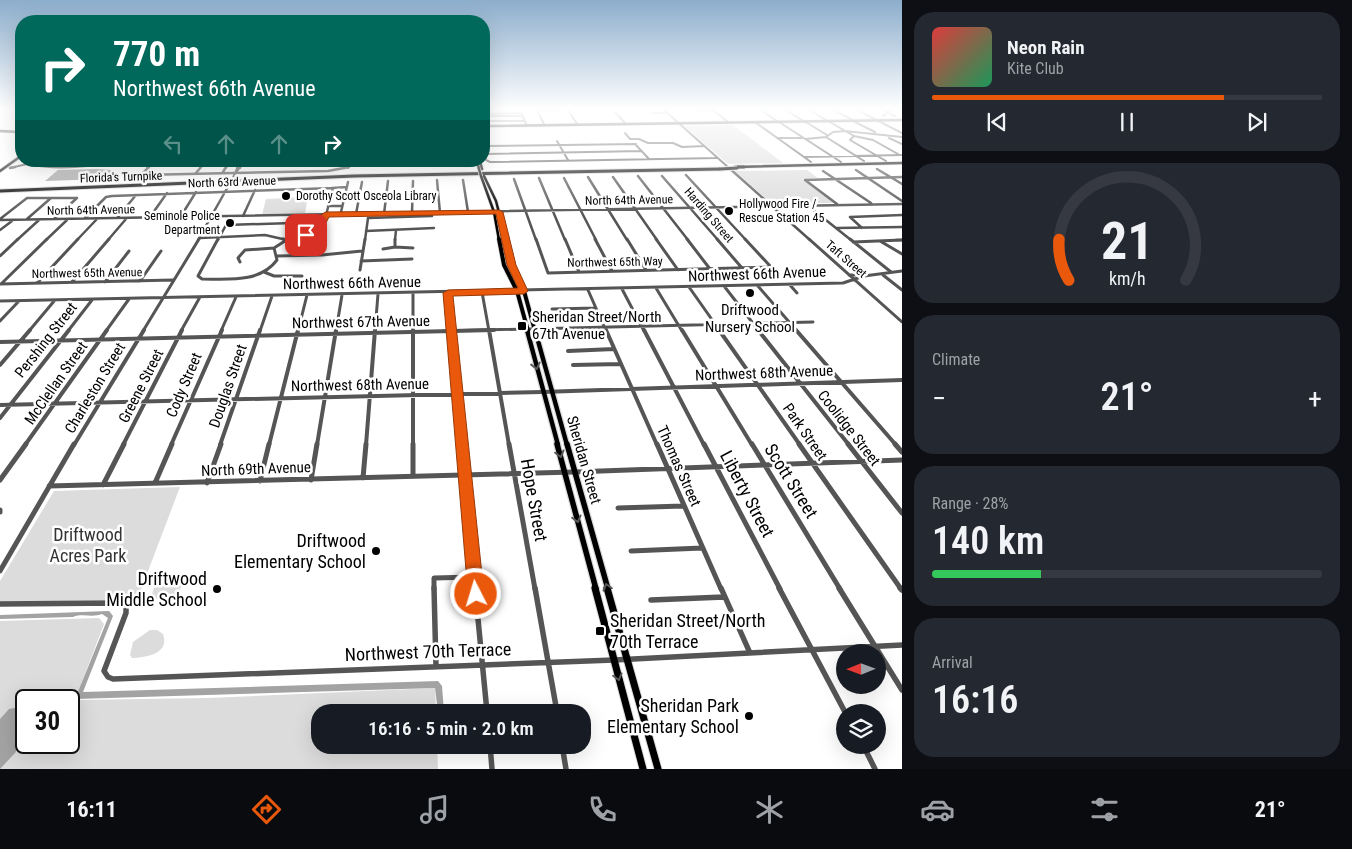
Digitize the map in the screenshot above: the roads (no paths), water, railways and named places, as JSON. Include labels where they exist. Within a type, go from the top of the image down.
[{"type":"highway","name":"Florida's Turnpike","points":[[0,190],[344,177],[902,164]]},
{"type":"main road","points":[[0,169],[15,159]]},
{"type":"main road","name":"Sheridan Street","points":[[480,167],[494,212],[504,265],[517,291],[542,392],[565,472],[643,769]]},
{"type":"main road","name":"Sheridan Street","points":[[482,176],[499,212],[512,265],[524,291],[658,769]]},
{"type":"street","points":[[490,147],[526,146]]},
{"type":"street","points":[[560,146],[568,160]]},
{"type":"street","points":[[638,146],[648,159]]},
{"type":"street","points":[[682,146],[704,146]]},
{"type":"street","name":"Taft Street","points":[[704,146],[902,322]]},
{"type":"street","points":[[788,146],[811,162]]},
{"type":"street","points":[[817,146],[841,162]]},
{"type":"street","points":[[840,146],[864,161]]},
{"type":"street","points":[[860,146],[886,161]]},
{"type":"street","points":[[884,146],[901,155]]},
{"type":"street","points":[[490,154],[642,151]]},
{"type":"street","points":[[804,157],[901,155]]},
{"type":"street","points":[[490,162],[717,158]]},
{"type":"street","points":[[10,168],[15,167]]},
{"type":"street","points":[[148,167],[141,175],[328,171],[349,167]]},
{"type":"street","points":[[196,173],[201,167]]},
{"type":"street","points":[[223,172],[226,167]]},
{"type":"street","points":[[233,178],[240,167]]},
{"type":"street","points":[[876,169],[902,184]]},
{"type":"street","points":[[856,170],[902,202]]},
{"type":"street","points":[[823,171],[872,204]]},
{"type":"street","points":[[686,175],[716,207]]},
{"type":"street","points":[[613,176],[678,270]]},
{"type":"street","points":[[638,176],[710,269]]},
{"type":"street","name":"Harding Street","points":[[662,176],[742,268]]},
{"type":"street","points":[[588,177],[646,270]]},
{"type":"street","points":[[838,205],[805,180],[902,177]]},
{"type":"street","points":[[538,178],[579,272]]},
{"type":"street","points":[[564,178],[612,271]]},
{"type":"street","points":[[514,179],[523,205],[523,211]]},
{"type":"street","points":[[438,180],[440,213]]},
{"type":"street","points":[[463,180],[468,212]]},
{"type":"street","points":[[412,213],[413,181]]},
{"type":"street","points":[[341,212],[348,182]]},
{"type":"street","points":[[356,214],[362,182]]},
{"type":"street","points":[[384,214],[388,182]]},
{"type":"street","name":"Charleston Street","points":[[0,571],[49,486],[200,238],[230,183]]},
{"type":"street","points":[[240,262],[238,258],[245,250],[274,248],[296,235],[310,235],[318,232],[326,214],[331,187]]},
{"type":"street","name":"North 63rd Avenue","points":[[85,218],[106,197],[347,187]]},
{"type":"street","points":[[244,216],[255,190]]},
{"type":"street","points":[[181,216],[196,192]]},
{"type":"street","points":[[150,217],[167,193]]},
{"type":"street","points":[[117,218],[136,195]]},
{"type":"street","points":[[0,219],[27,198],[76,198],[54,219]]},
{"type":"street","points":[[26,220],[52,198]]},
{"type":"street","name":"North 64th Avenue","points":[[0,219],[368,215],[807,206],[902,202]]},
{"type":"street","points":[[328,206],[342,206]]},
{"type":"street","points":[[807,206],[891,272]]},
{"type":"street","name":"Northwest 65th Way","points":[[523,211],[548,273],[771,267],[716,207]]},
{"type":"street","points":[[862,228],[850,217],[902,215]]},
{"type":"street","points":[[360,270],[367,220],[372,218],[432,216]]},
{"type":"street","points":[[71,282],[126,219]]},
{"type":"street","points":[[0,256],[39,220]]},
{"type":"street","points":[[0,284],[67,220]]},
{"type":"street","points":[[37,283],[97,220]]},
{"type":"street","points":[[0,230],[12,221]]},
{"type":"street","points":[[274,248],[277,256],[276,264],[264,272],[235,279],[199,278],[198,276],[226,225],[323,222]]},
{"type":"street","points":[[836,228],[902,227]]},
{"type":"street","points":[[366,231],[434,228]]},
{"type":"street","points":[[395,246],[396,230]]},
{"type":"street","points":[[200,238],[265,236],[287,240]]},
{"type":"street","points":[[853,242],[902,240]]},
{"type":"street","points":[[880,241],[901,254]]},
{"type":"street","points":[[383,249],[395,246],[413,248]]},
{"type":"street","points":[[105,282],[129,251]]},
{"type":"street","points":[[140,281],[161,251]]},
{"type":"street","points":[[277,256],[322,255],[362,251]]},
{"type":"street","points":[[361,261],[412,259]]},
{"type":"street","points":[[849,275],[871,275],[902,271]]},
{"type":"street","points":[[264,272],[274,276],[302,276]]},
{"type":"street","points":[[883,274],[902,290]]},
{"type":"street","name":"Northwest 66th Avenue","points":[[0,301],[412,294],[844,283],[871,275]]},
{"type":"street","name":"Northwest 65th Avenue","points":[[0,284],[174,280]]},
{"type":"street","points":[[844,283],[864,289]]},
{"type":"street","points":[[789,284],[797,293]]},
{"type":"street","points":[[757,285],[902,452]]},
{"type":"street","name":"Coolidge Street","points":[[724,286],[902,513]]},
{"type":"street","name":"Park Street","points":[[689,287],[902,590]]},
{"type":"street","name":"Scott Street","points":[[656,288],[875,644]]},
{"type":"street","name":"Liberty Street","points":[[622,289],[841,704]]},
{"type":"street","name":"Thomas Street","points":[[588,290],[750,653]]},
{"type":"street","name":"Hope Street","points":[[482,292],[556,704]]},
{"type":"street","points":[[448,293],[486,704]]},
{"type":"street","points":[[362,478],[378,294]]},
{"type":"street","points":[[412,294],[414,476]]},
{"type":"street","points":[[260,481],[307,295]]},
{"type":"street","points":[[312,480],[334,334],[342,295]]},
{"type":"street","name":"Douglas Street","points":[[207,483],[272,296]]},
{"type":"street","name":"Greene Street","points":[[103,485],[200,297]]},
{"type":"street","name":"Cody Street","points":[[155,483],[236,297]]},
{"type":"street","name":"McClellan Street","points":[[0,480],[129,299]]},
{"type":"street","points":[[0,364],[55,300]]},
{"type":"street","name":"Pershing Street","points":[[0,418],[92,300]]},
{"type":"street","points":[[0,321],[19,301]]},
{"type":"street","points":[[552,309],[595,308]]},
{"type":"street","name":"Northwest 67th Avenue","points":[[0,342],[813,322]]},
{"type":"street","points":[[568,351],[614,349]]},
{"type":"street","points":[[573,365],[620,364]]},
{"type":"street","name":"Northwest 68th Avenue","points":[[0,405],[542,392],[901,380]]},
{"type":"street","name":"North 69th Avenue","points":[[49,486],[515,474],[902,460]]},
{"type":"street","points":[[618,508],[683,506]]},
{"type":"street","points":[[632,551],[702,548]]},
{"type":"street","points":[[436,667],[434,578],[474,577]]},
{"type":"street","points":[[651,600],[724,597]]},
{"type":"street","points":[[0,604],[117,603],[126,606],[126,613]]},
{"type":"street","name":"Northwest 70th Terrace","points":[[126,613],[104,671],[108,677],[113,679],[627,660],[836,648]]},
{"type":"street","name":"Northwest 70th Terrace","points":[[886,646],[902,646]]},
{"type":"street","name":"Scott Street","points":[[886,663],[902,690]]},
{"type":"street","points":[[491,754],[492,769]]},
{"type":"street","points":[[564,754],[566,769]]},
{"type":"street","points":[[867,754],[875,769]]},
{"type":"place","name":"Dorothy Scott Osceola Library","points":[[286,196]]},
{"type":"place","name":"Hollywood Fire / Rescue Station 45","points":[[729,211]]},
{"type":"place","name":"Seminole Police Department","points":[[230,223]]},
{"type":"place","name":"Driftwood Nursery School","points":[[750,293]]},
{"type":"place","name":"Sheridan Street/North 67th Avenue","points":[[522,326]]},
{"type":"place","name":"Driftwood Elementary School","points":[[376,551]]},
{"type":"place","name":"Driftwood Middle School","points":[[217,589]]},
{"type":"place","name":"Sheridan Street/North 70th Terrace","points":[[600,631]]},
{"type":"place","name":"Sheridan Park Elementary School","points":[[749,716]]},
{"type":"park label","name":"Driftwood Acres Park","points":[[88,545]]}]
